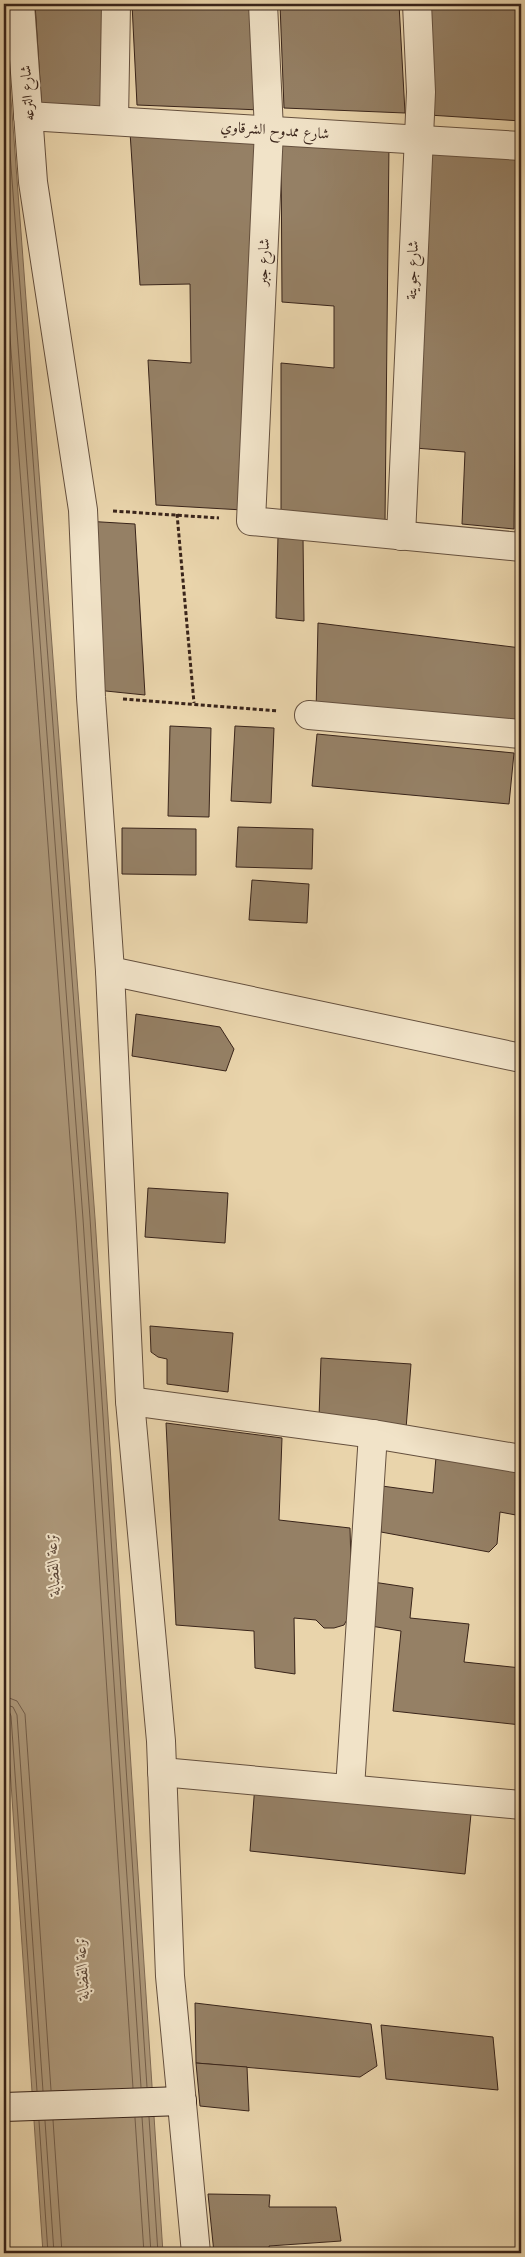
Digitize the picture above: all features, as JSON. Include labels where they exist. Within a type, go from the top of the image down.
[{"type":"street","name":"شارع الترعه","points":[[20,4],[33,182],[83,510],[91,697],[110,971],[130,1401],[162,1772],[170,1976],[172,2101],[196,2253]]},
{"type":"street","points":[[114,120],[116,4]]},
{"type":"street","name":"شارع جبر","points":[[252,521],[269,130],[263,4]]},
{"type":"street","name":"شارع جويتة","points":[[401,536],[421,68],[417,4]]},
{"type":"street","name":"شارع ممدوح الشرقاوي","points":[[28,116],[521,146]]},
{"type":"street","points":[[252,521],[521,547]]},
{"type":"street","points":[[309,715],[521,734]]},
{"type":"street","points":[[110,971],[521,1058]]},
{"type":"street","points":[[130,1401],[373,1434],[521,1459]]},
{"type":"street","points":[[350,1788],[373,1434]]},
{"type":"street","points":[[162,1772],[521,1805]]},
{"type":"street","points":[[6,2107],[172,2101]]},
{"type":"path","points":[[83,510],[177,514],[252,521]]},
{"type":"path","points":[[177,514],[194,703]]},
{"type":"path","points":[[91,697],[194,703],[309,715]]},
{"type":"water","name":"ترعة القضابة","points":[[4,6],[95,1218],[163,2253],[43,2253],[4,1680]]},
{"type":"building","points":[[35,4],[102,4],[109,109],[42,113]]},
{"type":"building","points":[[132,4],[256,4],[261,110],[137,105]]},
{"type":"building","points":[[280,4],[399,4],[405,113],[284,108]]},
{"type":"building","points":[[425,4],[521,4],[521,121],[429,115]]},
{"type":"building","points":[[130,132],[259,139],[243,510],[156,505],[148,360],[191,363],[190,284],[140,285]]},
{"type":"building","points":[[281,138],[389,144],[385,522],[281,513],[281,363],[334,368],[334,306],[282,302]]},
{"type":"building","points":[[419,152],[517,159],[514,529],[462,524],[465,452],[415,448]]},
{"type":"building","points":[[85,521],[135,524],[145,695],[96,690]]},
{"type":"building","points":[[278,536],[303,537],[304,621],[276,618]]},
{"type":"building","points":[[318,623],[521,648],[521,732],[316,713]]},
{"type":"building","points":[[170,726],[211,728],[209,817],[168,816]]},
{"type":"building","points":[[235,726],[274,728],[271,803],[231,801]]},
{"type":"building","points":[[317,734],[514,753],[509,804],[312,786]]},
{"type":"building","points":[[238,827],[313,829],[312,869],[236,867]]},
{"type":"building","points":[[122,828],[196,829],[196,875],[122,874]]},
{"type":"building","points":[[252,880],[309,884],[307,923],[249,920]]},
{"type":"building","points":[[136,1014],[220,1027],[234,1049],[226,1071],[132,1056]]},
{"type":"building","points":[[148,1188],[228,1193],[225,1243],[145,1237]]},
{"type":"building","points":[[150,1326],[233,1333],[228,1392],[167,1384],[167,1359],[158,1357],[151,1352]]},
{"type":"building","points":[[321,1358],[411,1364],[406,1429],[319,1418]]},
{"type":"building","points":[[166,1423],[282,1438],[279,1520],[350,1528],[352,1598],[350,1614],[344,1625],[334,1628],[324,1628],[316,1620],[294,1618],[295,1674],[255,1668],[254,1631],[176,1625]]},
{"type":"building","points":[[436,1457],[521,1467],[521,1516],[500,1512],[497,1544],[489,1552],[381,1532],[382,1486],[433,1493]]},
{"type":"building","points":[[373,1582],[413,1588],[410,1618],[469,1624],[464,1662],[521,1668],[521,1725],[393,1711],[401,1631],[371,1626]]},
{"type":"building","points":[[255,1784],[472,1804],[465,1874],[250,1851]]},
{"type":"building","points":[[195,2003],[371,2024],[377,2066],[360,2077],[196,2063]]},
{"type":"building","points":[[381,2025],[493,2037],[498,2090],[386,2079]]},
{"type":"building","points":[[196,2063],[247,2067],[249,2111],[200,2106]]},
{"type":"building","points":[[208,2194],[270,2195],[269,2207],[336,2207],[341,2241],[269,2246],[270,2253],[214,2253]]}]
